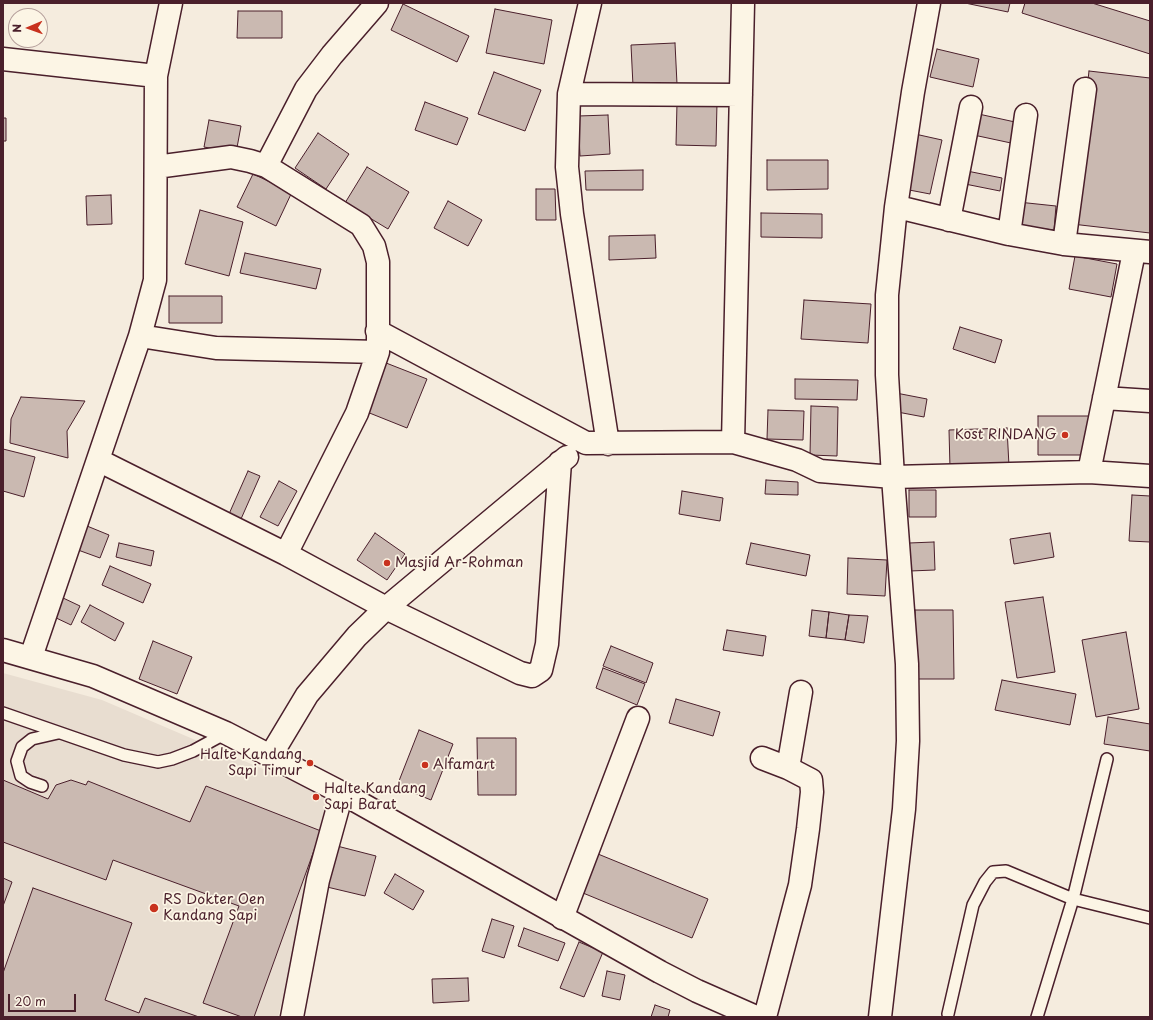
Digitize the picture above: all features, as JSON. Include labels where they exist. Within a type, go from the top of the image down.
[{"type":"street","points":[[31,657],[140,336],[155,280],[156,76],[171,3]]},
{"type":"street","points":[[266,166],[306,89],[332,55],[377,3]]},
{"type":"street","points":[[590,3],[569,94],[567,115],[567,167],[572,214],[608,444]]},
{"type":"street","points":[[733,442],[743,3]]},
{"type":"street","points":[[880,1017],[904,809],[908,741],[907,664],[887,375],[888,295],[896,207],[913,92],[929,3]]},
{"type":"street","points":[[3,59],[156,76]]},
{"type":"street","points":[[1064,244],[1085,89]]},
{"type":"street","points":[[569,94],[741,95]]},
{"type":"street","points":[[949,220],[971,107]]},
{"type":"street","points":[[1009,234],[1026,115]]},
{"type":"street","points":[[156,167],[232,157],[266,166],[361,225],[374,246],[378,262],[378,342],[358,413],[286,554]]},
{"type":"street","points":[[906,210],[1009,234],[1064,244],[1142,252],[1104,398],[1089,472]]},
{"type":"street","points":[[140,336],[216,348],[378,342],[586,443],[733,442],[797,460],[820,471],[893,477],[1089,472],[1150,476]]},
{"type":"street","points":[[1104,398],[1150,401]]},
{"type":"street","points":[[271,755],[308,695],[357,636],[386,608],[560,462],[586,443]]},
{"type":"street","points":[[98,460],[286,554],[386,608],[520,673],[532,676],[538,674],[543,666],[547,644],[560,462]]},
{"type":"street","points":[[3,650],[93,676],[226,733],[271,755],[562,918],[697,991],[756,1017]]},
{"type":"street","points":[[788,768],[801,692]]},
{"type":"street","points":[[562,918],[638,718]]},
{"type":"street","points":[[762,758],[809,778],[812,792],[805,856],[800,885],[765,1017]]},
{"type":"street","points":[[292,1017],[318,880],[342,794]]},
{"type":"lane","points":[[3,713],[124,755],[158,762],[172,759],[226,733]]},
{"type":"lane","points":[[42,786],[30,782],[21,776],[17,761],[22,747],[32,739],[59,733]]},
{"type":"lane","points":[[1037,1017],[1073,899],[1108,758]]},
{"type":"lane","points":[[948,1014],[973,905],[985,882],[993,872],[1006,871],[1073,899],[1150,918]]},
{"type":"shaded area","name":"RS Dokter Oen Kandang Sapi","points":[[3,673],[102,700],[333,799],[278,1017],[3,1017]]},
{"type":"building","points":[[965,3],[1010,3],[1008,12]]},
{"type":"building","points":[[1025,3],[1092,3],[1150,21],[1150,54],[1022,13]]},
{"type":"building","points":[[403,4],[469,36],[457,62],[391,30]]},
{"type":"building","points":[[495,9],[552,20],[544,64],[486,53]]},
{"type":"building","points":[[238,11],[282,11],[282,38],[237,38]]},
{"type":"building","points":[[675,43],[677,84],[633,86],[631,45]]},
{"type":"building","points":[[937,49],[979,59],[973,87],[930,77]]},
{"type":"building","points":[[1089,71],[1150,78],[1150,233],[1072,224]]},
{"type":"building","points":[[494,72],[541,90],[525,131],[478,114]]},
{"type":"building","points":[[425,102],[468,118],[457,145],[415,130]]},
{"type":"building","points":[[677,103],[717,103],[716,146],[676,145]]},
{"type":"building","points":[[974,113],[1015,122],[1011,143],[969,134]]},
{"type":"building","points":[[608,115],[610,154],[580,156],[578,116]]},
{"type":"building","points":[[3,118],[6,118],[6,141],[3,141]]},
{"type":"building","points":[[209,120],[241,126],[236,153],[204,147]]},
{"type":"building","points":[[318,133],[349,154],[326,189],[295,168]]},
{"type":"building","points":[[915,134],[942,140],[930,194],[904,189]]},
{"type":"building","points":[[767,160],[828,160],[828,189],[767,190]]},
{"type":"building","points":[[367,167],[409,192],[388,229],[345,203]]},
{"type":"building","points":[[643,170],[643,190],[586,190],[585,171]]},
{"type":"building","points":[[967,171],[1002,178],[1000,191],[965,184]]},
{"type":"building","points":[[253,174],[292,192],[276,226],[237,207]]},
{"type":"building","points":[[536,189],[555,189],[556,220],[536,220]]},
{"type":"building","points":[[111,195],[112,224],[87,225],[86,196]]},
{"type":"building","points":[[448,201],[482,220],[468,246],[434,228]]},
{"type":"building","points":[[1018,202],[1056,206],[1054,230],[1016,226]]},
{"type":"building","points":[[200,210],[243,222],[229,276],[185,264]]},
{"type":"building","points":[[761,213],[822,214],[822,238],[761,237]]},
{"type":"building","points":[[655,235],[656,258],[609,260],[609,236]]},
{"type":"building","points":[[245,253],[321,269],[316,289],[240,273]]},
{"type":"building","points":[[1075,256],[1117,264],[1111,297],[1069,289]]},
{"type":"building","points":[[169,296],[222,296],[222,323],[169,323]]},
{"type":"building","points":[[804,300],[871,304],[868,343],[801,339]]},
{"type":"building","points":[[960,327],[1002,340],[995,363],[953,349]]},
{"type":"building","points":[[381,361],[427,379],[407,428],[362,410]]},
{"type":"building","points":[[795,379],[858,380],[857,400],[795,399]]},
{"type":"building","points":[[896,393],[927,399],[924,417],[892,411]]},
{"type":"building","points":[[21,397],[85,401],[67,431],[68,458],[10,443],[11,419]]},
{"type":"building","points":[[811,406],[838,407],[837,456],[810,455]]},
{"type":"building","points":[[768,410],[804,411],[803,440],[767,439]]},
{"type":"building","name":"Kost RINDANG","points":[[1038,416],[1091,416],[1092,455],[1038,455]]},
{"type":"building","points":[[1007,428],[1009,466],[950,468],[949,430]]},
{"type":"building","points":[[3,449],[35,457],[24,497],[3,491]]},
{"type":"building","points":[[248,471],[260,476],[241,519],[229,514]]},
{"type":"building","points":[[766,480],[798,482],[798,495],[765,494]]},
{"type":"building","points":[[279,481],[297,491],[278,526],[260,517]]},
{"type":"building","points":[[909,490],[936,490],[936,517],[909,517]]},
{"type":"building","points":[[682,491],[723,498],[720,521],[679,514]]},
{"type":"building","points":[[1132,495],[1150,496],[1150,542],[1129,541]]},
{"type":"building","points":[[87,526],[109,535],[100,558],[78,550]]},
{"type":"building","points":[[375,533],[405,554],[387,580],[357,560]]},
{"type":"building","points":[[1050,533],[1054,557],[1014,564],[1010,539]]},
{"type":"building","points":[[934,542],[935,570],[910,571],[909,543]]},
{"type":"building","points":[[119,543],[154,551],[151,566],[116,557]]},
{"type":"building","points":[[751,543],[810,555],[806,576],[746,564]]},
{"type":"building","points":[[848,558],[887,560],[885,596],[847,594]]},
{"type":"building","points":[[110,566],[151,584],[143,603],[102,585]]},
{"type":"building","points":[[61,597],[80,606],[71,625],[52,616]]},
{"type":"building","points":[[1043,597],[1055,672],[1017,678],[1005,602]]},
{"type":"building","points":[[90,605],[124,623],[115,641],[81,622]]},
{"type":"building","points":[[812,610],[829,612],[826,638],[809,636]]},
{"type":"building","points":[[915,610],[953,610],[954,679],[917,679]]},
{"type":"building","points":[[829,612],[849,615],[845,640],[826,638]]},
{"type":"building","points":[[849,615],[868,616],[864,643],[845,640]]},
{"type":"building","points":[[727,630],[766,636],[763,656],[723,650]]},
{"type":"building","points":[[1126,632],[1139,709],[1096,717],[1082,640]]},
{"type":"building","points":[[153,641],[192,657],[177,694],[139,679]]},
{"type":"building","points":[[611,646],[653,663],[646,683],[603,666]]},
{"type":"building","points":[[603,668],[645,684],[637,705],[596,688]]},
{"type":"building","points":[[1002,680],[1076,694],[1070,725],[995,710]]},
{"type":"building","points":[[676,699],[720,712],[713,736],[669,723]]},
{"type":"building","points":[[1108,717],[1150,724],[1150,751],[1104,744]]},
{"type":"building","name":"Alfamart","points":[[419,730],[453,744],[431,800],[397,786]]},
{"type":"building","points":[[477,738],[516,738],[516,795],[478,795]]},
{"type":"building","points":[[3,780],[48,799],[56,785],[71,780],[86,785],[88,781],[190,822],[206,786],[321,831],[254,1017],[242,1017],[203,1003],[239,906],[113,860],[106,880],[3,842]]},
{"type":"building","points":[[337,846],[376,856],[365,896],[327,887]]},
{"type":"building","points":[[598,854],[708,899],[692,938],[583,893]]},
{"type":"building","points":[[395,874],[424,891],[413,910],[384,893]]},
{"type":"building","points":[[3,878],[12,882],[3,906]]},
{"type":"building","points":[[33,888],[132,923],[105,1000],[139,1013],[145,998],[199,1017],[3,1017],[3,973]]},
{"type":"building","points":[[492,919],[514,926],[504,958],[482,951]]},
{"type":"building","points":[[524,928],[565,943],[558,961],[518,946]]},
{"type":"building","points":[[579,942],[603,952],[584,997],[560,988]]},
{"type":"building","points":[[607,971],[625,975],[620,1000],[602,996]]},
{"type":"building","points":[[468,978],[469,1001],[433,1003],[432,979]]},
{"type":"building","points":[[655,1005],[670,1010],[668,1017],[651,1017]]},
{"type":"place","name":"Kost RINDANG","points":[[1065,435]]},
{"type":"place","name":"Masjid Ar-Rohman","points":[[387,563]]},
{"type":"place","name":"Halte Kandang Sapi Timur","points":[[310,763]]},
{"type":"place","name":"Alfamart","points":[[425,765]]},
{"type":"place","name":"Halte Kandang Sapi Barat","points":[[316,797]]},
{"type":"place","name":"RS Dokter Oen Kandang Sapi","points":[[154,908]]}]
